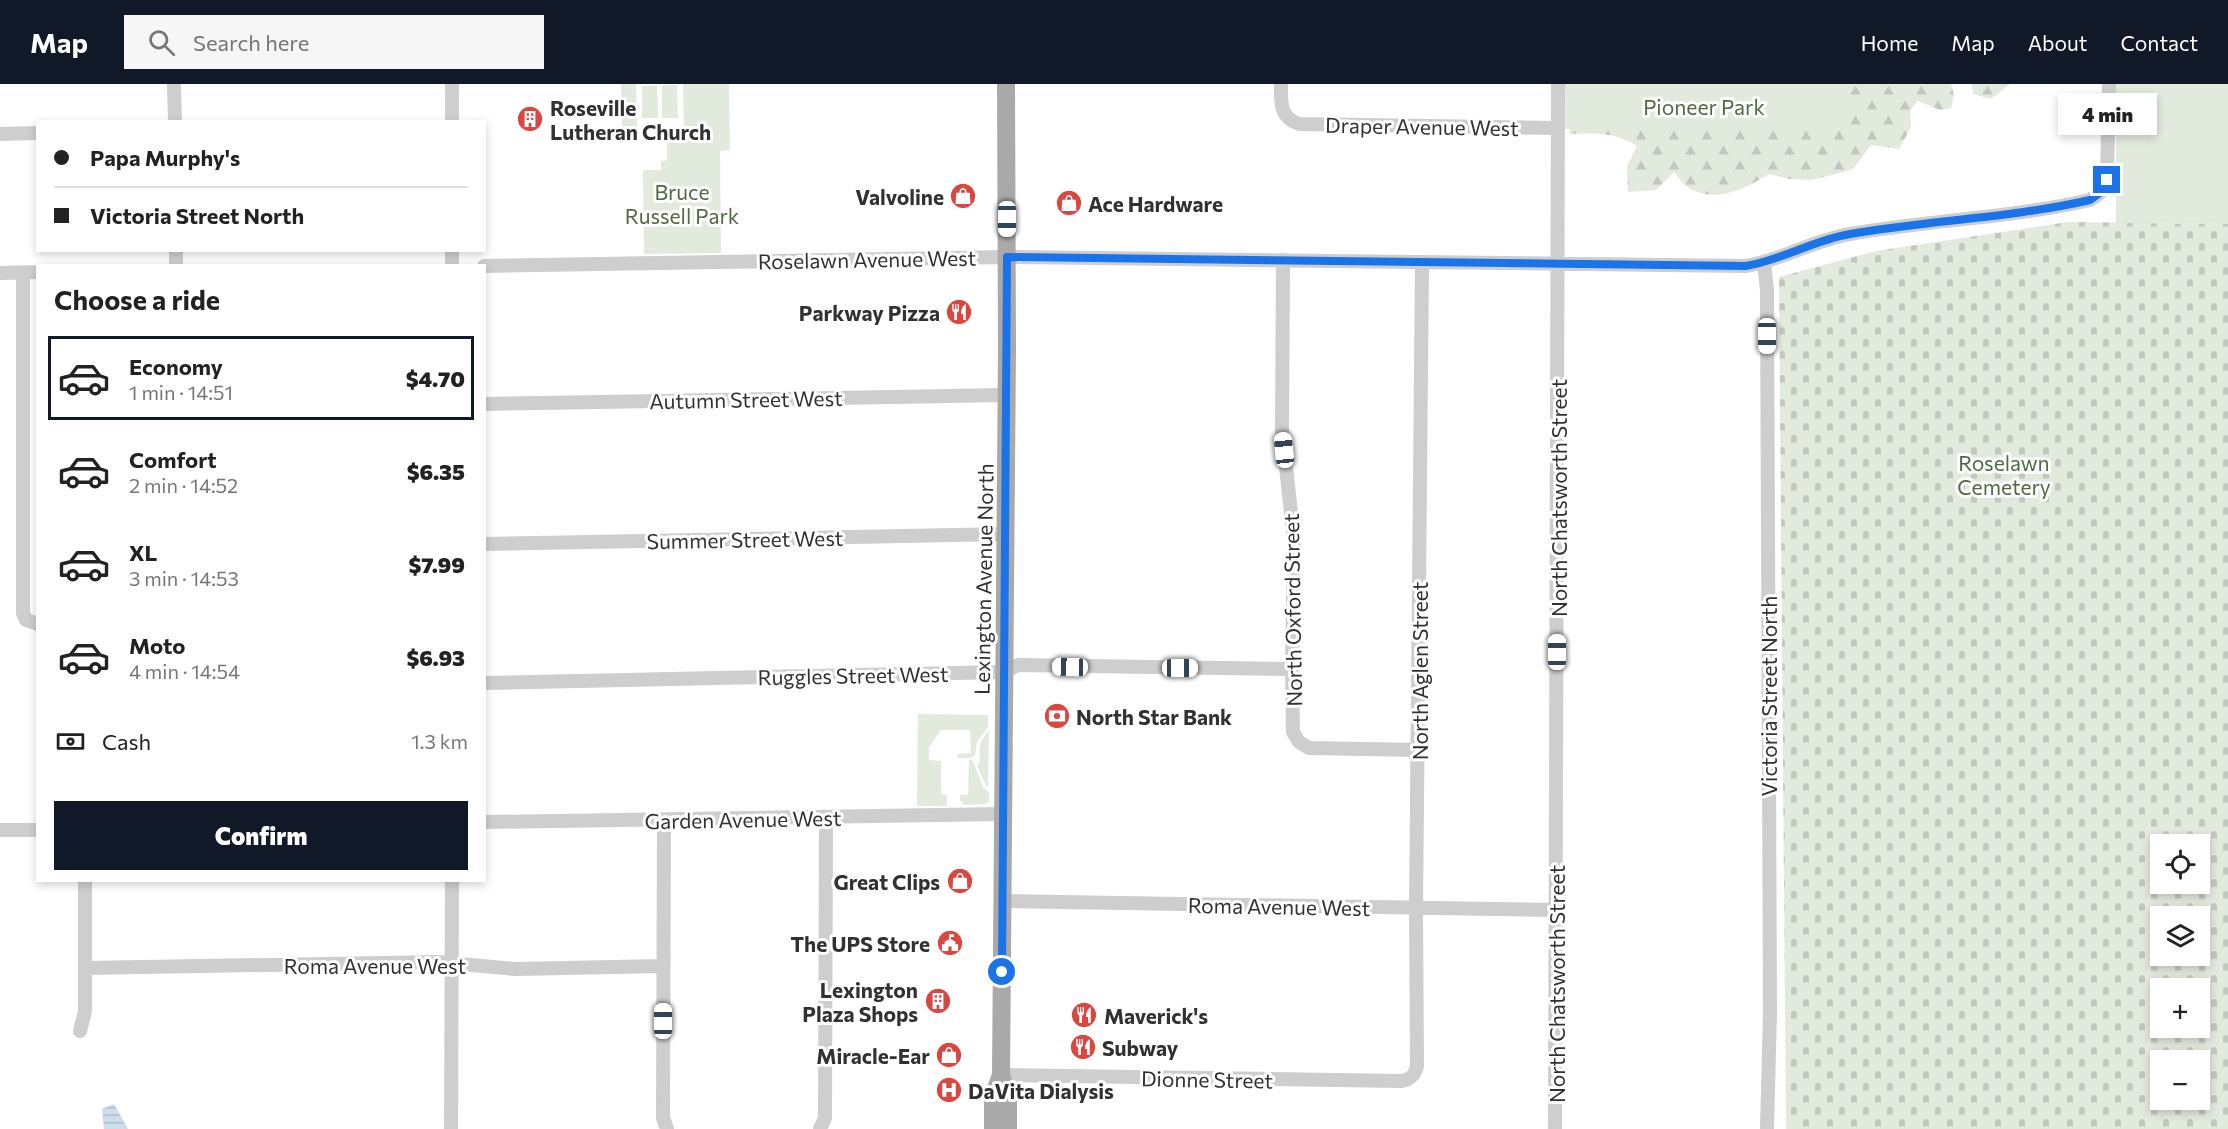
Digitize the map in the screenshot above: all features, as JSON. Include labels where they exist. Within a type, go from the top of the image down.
[{"type":"main road","name":"Lexington Avenue North","points":[[1006,84],[1007,395],[1001,1075],[1008,1098],[1008,1129]]},
{"type":"main road","name":"Lexington Avenue North","points":[[993,1129],[993,1097],[1001,1075]]},
{"type":"street","points":[[174,84],[175,120]]},
{"type":"street","points":[[452,84],[452,120]]},
{"type":"street","name":"Draper Avenue West","points":[[1281,84],[1281,108],[1287,118],[1299,124],[1558,128]]},
{"type":"street","name":"North Chatsworth Street","points":[[1555,1129],[1558,84]]},
{"type":"street","name":"Roselawn Avenue West","points":[[486,266],[1007,257],[1725,267],[1764,263],[1824,240],[2083,201],[2096,196],[2105,187],[2108,174],[2109,84]]},
{"type":"street","points":[[0,134],[36,133]]},
{"type":"street","name":"North Oxford Street","points":[[1284,260],[1282,430],[1294,540],[1293,732],[1299,742],[1308,748],[1419,750]]},
{"type":"street","name":"North Aglen Street","points":[[1412,1077],[1417,1066],[1416,909],[1422,263]]},
{"type":"street","name":"Victoria Street North","points":[[1764,263],[1767,290],[1770,989],[1767,1129]]},
{"type":"street","points":[[0,273],[30,272],[23,613],[32,622]]},
{"type":"street","name":"Autumn Street West","points":[[486,404],[1007,395]]},
{"type":"street","name":"Summer Street West","points":[[486,544],[1006,534]]},
{"type":"street","name":"Ruggles Street West","points":[[486,683],[1004,672],[1018,665],[1292,669]]},
{"type":"street","name":"Garden Avenue West","points":[[486,822],[1002,814]]},
{"type":"street","points":[[820,1129],[825,1118],[826,817]]},
{"type":"street","points":[[664,820],[663,1118],[667,1129]]},
{"type":"street","points":[[0,830],[36,830]]},
{"type":"street","points":[[80,1030],[85,1011],[85,882]]},
{"type":"street","points":[[451,1129],[452,882]]},
{"type":"street","name":"Roma Avenue West","points":[[1002,901],[1556,910]]},
{"type":"street","name":"Roma Avenue West","points":[[86,968],[452,962],[515,969],[663,966]]},
{"type":"street","name":"Dionne Street","points":[[1001,1075],[1402,1081],[1412,1077]]},
{"type":"green space","points":[[621,84],[636,84],[637,128],[622,128]]},
{"type":"green space","name":"Bruce Russell Park","points":[[683,84],[729,84],[730,150],[720,151],[721,253],[644,254],[643,170],[661,170],[661,161],[667,160],[667,130],[684,130]]},
{"type":"green space","name":"Pioneer Park","points":[[1563,84],[1845,84],[1845,127],[1563,129]]},
{"type":"green space","points":[[1715,84],[1951,84],[1954,95],[1951,108],[1940,110],[1918,101],[1910,110],[1911,127],[1899,149],[1871,145],[1854,168],[1847,171],[1812,180],[1789,179],[1769,174],[1750,185],[1718,195],[1697,192],[1686,186],[1674,172],[1656,190],[1628,192],[1627,166],[1637,146],[1613,136],[1570,134],[1569,124]]},
{"type":"green space","points":[[1972,84],[2010,84],[1991,99],[1973,94]]},
{"type":"green space","points":[[2116,84],[2228,84],[2228,224],[2116,223]]},
{"type":"green space","points":[[657,85],[658,118],[642,118],[642,86]]},
{"type":"green space","points":[[662,85],[677,85],[678,118],[662,118]]},
{"type":"green space","name":"Roselawn Cemetery","points":[[2068,222],[2228,224],[2228,1129],[1786,1129],[1779,277],[1876,251]]},
{"type":"green space","points":[[918,714],[988,715],[988,727],[977,742],[975,755],[971,758],[958,758],[957,754],[971,753],[970,730],[941,730],[929,747],[929,760],[941,761],[941,794],[947,795],[947,806],[917,806]]},
{"type":"green space","points":[[989,731],[988,788],[977,765],[980,762],[981,742]]},
{"type":"green space","points":[[969,759],[973,761],[983,787],[989,792],[989,802],[984,804],[963,805],[963,801],[960,801],[960,795],[968,795]]},
{"type":"water","points":[[114,1104],[128,1129],[104,1129],[102,1109]]},
{"type":"place","name":"Roseville Lutheran Church","points":[[530,119]]},
{"type":"place","name":"Valvoline","points":[[963,196]]},
{"type":"place","name":"Ace Hardware","points":[[1069,203]]},
{"type":"place","name":"Parkway Pizza","points":[[959,312]]},
{"type":"place","name":"North Star Bank","points":[[1057,716]]},
{"type":"place","name":"Great Clips","points":[[960,881]]},
{"type":"place","name":"The UPS Store","points":[[950,943]]},
{"type":"place","name":"Lexington Plaza Shops","points":[[938,1001]]},
{"type":"place","name":"Maverick's","points":[[1084,1015]]},
{"type":"place","name":"Subway","points":[[1083,1047]]},
{"type":"place","name":"Miracle-Ear","points":[[949,1055]]},
{"type":"place","name":"DaVita Dialysis","points":[[949,1090]]},
{"type":"route","points":[[1002,972],[1007,257],[1746,266],[1764,263],[1824,240],[1848,234],[2090,200],[2101,192],[2107,180]]}]
